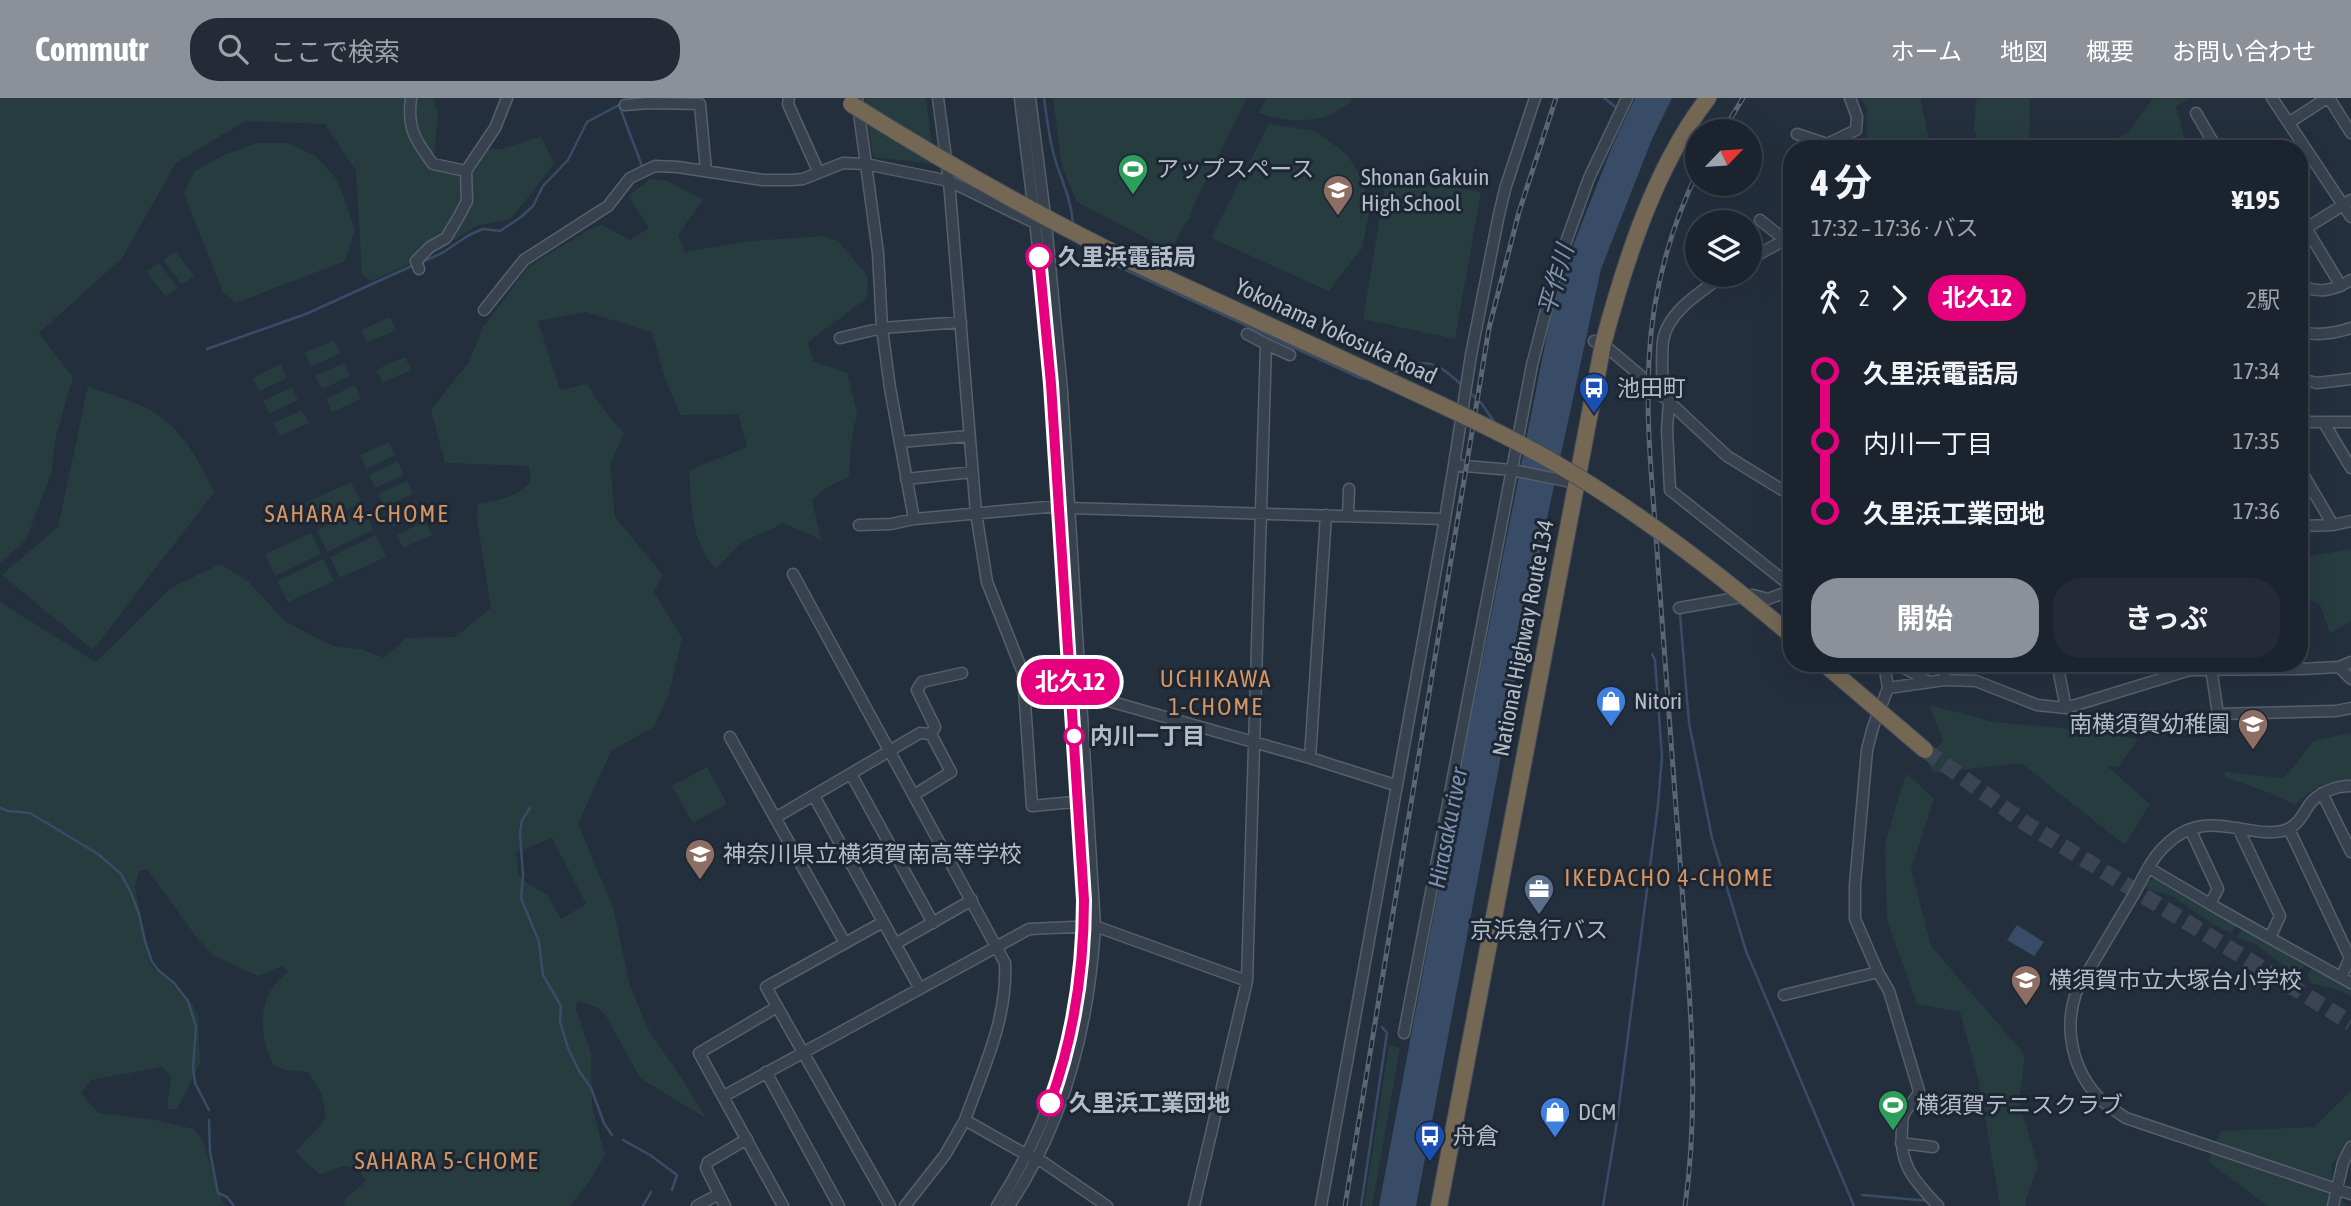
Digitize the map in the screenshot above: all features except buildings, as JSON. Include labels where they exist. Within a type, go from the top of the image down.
[{"type":"highway","name":"Yokohama Yokosuka Road","points":[[842,98],[954,167],[1096,244],[1447,408],[1549,460],[1619,502],[1672,539],[1783,628]]},
{"type":"highway","name":"Yokohama Yokosuka Road","points":[[855,98],[1000,185],[1097,237],[1485,418],[1551,454],[1671,530],[1783,620]]},
{"type":"highway","name":"National Highway Route 134","points":[[1429,1206],[1567,481],[1614,269],[1640,200],[1695,98]]},
{"type":"highway","name":"National Highway Route 134","points":[[1599,343],[1649,204],[1674,153],[1708,98]]},
{"type":"highway","name":"National Highway Route 134","points":[[1439,1206],[1567,481]]},
{"type":"highway","points":[[1834,672],[1927,748],[1842,672]]},
{"type":"street","points":[[411,98],[408,118],[433,164],[466,171]]},
{"type":"street","points":[[419,269],[416,261],[430,247],[446,238],[467,201],[466,171],[495,128],[507,98]]},
{"type":"street","points":[[789,98],[796,122],[819,173]]},
{"type":"street","points":[[855,98],[878,253],[881,328],[914,519]]},
{"type":"street","points":[[938,98],[949,181],[976,513],[987,582],[1023,673],[1032,806],[1083,801]]},
{"type":"street","points":[[1009,1206],[1060,1105],[1080,1038],[1090,984],[1083,801],[1064,507],[1062,391],[1020,98]]},
{"type":"street","points":[[1030,98],[1040,223]]},
{"type":"street","points":[[1321,1206],[1445,519],[1471,355],[1498,219],[1535,98]]},
{"type":"street","points":[[1838,140],[1856,130],[1857,117],[1850,98]]},
{"type":"street","points":[[2273,98],[2303,140]]},
{"type":"street","points":[[2290,122],[2328,98],[2351,133]]},
{"type":"street","points":[[1404,1033],[1515,470],[1516,449],[1532,365],[1558,264],[1589,178],[1626,100]]},
{"type":"street","points":[[625,105],[700,104],[706,171]]},
{"type":"street","points":[[2196,113],[2212,140]]},
{"type":"street","points":[[1797,134],[1812,140]]},
{"type":"street","points":[[2308,147],[2347,202],[2351,217]]},
{"type":"street","points":[[484,310],[524,260],[608,206],[630,178],[655,166],[763,180],[803,179],[843,163],[866,164],[949,181],[1040,223]]},
{"type":"street","points":[[2308,227],[2347,202]]},
{"type":"street","points":[[1762,221],[1783,234]]},
{"type":"street","points":[[2308,237],[2341,286]]},
{"type":"street","points":[[1762,253],[1783,241]]},
{"type":"street","points":[[2308,289],[2327,291],[2351,280]]},
{"type":"street","points":[[1707,287],[1674,318],[1663,341],[1670,490],[1783,582]]},
{"type":"street","points":[[840,338],[881,328],[961,322]]},
{"type":"street","points":[[2308,332],[2332,334],[2351,328]]},
{"type":"street","points":[[1247,334],[1290,355]]},
{"type":"street","points":[[1599,343],[1666,399],[1727,456],[1783,490]]},
{"type":"street","points":[[1194,1206],[1247,981],[1266,344]]},
{"type":"street","points":[[2308,381],[2317,383],[2351,379]]},
{"type":"street","points":[[2308,422],[2351,422]]},
{"type":"street","points":[[2324,423],[2351,468]]},
{"type":"street","points":[[901,442],[969,436]]},
{"type":"street","points":[[1454,465],[1515,470],[1567,481]]},
{"type":"street","points":[[906,479],[972,472]]},
{"type":"street","points":[[2308,483],[2333,525]]},
{"type":"street","points":[[1348,516],[1349,489]]},
{"type":"street","points":[[859,525],[1064,507],[1445,519]]},
{"type":"street","points":[[1310,758],[1326,515]]},
{"type":"street","points":[[2308,526],[2351,521]]},
{"type":"street","points":[[793,574],[1005,963],[1006,982],[1001,1018],[965,1120],[945,1155],[905,1206]]},
{"type":"street","points":[[1679,608],[1753,595],[1768,598],[1783,592]]},
{"type":"street","points":[[2308,669],[2339,667],[2351,663]]},
{"type":"street","points":[[2339,667],[2351,679]]},
{"type":"street","points":[[1885,672],[1888,688],[1867,750],[1854,885],[1855,919],[1889,991],[1919,1091],[1916,1099],[1903,1114],[1903,1157],[1910,1174],[1938,1206]]},
{"type":"street","points":[[1912,672],[1929,682]]},
{"type":"street","points":[[1944,672],[1944,680]]},
{"type":"street","points":[[2059,672],[2066,708]]},
{"type":"street","points":[[1888,688],[1944,680],[1976,681],[2037,705],[2066,708],[2183,672]]},
{"type":"street","points":[[2212,672],[2218,714],[2336,711],[2351,708]]},
{"type":"street","points":[[931,734],[935,727],[917,690],[922,682],[962,673]]},
{"type":"street","points":[[1076,692],[1310,758],[1395,785]]},
{"type":"street","points":[[775,818],[920,733],[931,734]]},
{"type":"street","points":[[914,795],[951,772],[931,734]]},
{"type":"street","points":[[730,737],[845,943]]},
{"type":"street","points":[[851,774],[933,923]]},
{"type":"street","points":[[2351,786],[2339,786],[2322,793],[2289,829],[2274,831],[2207,825],[2178,834],[2163,847],[2149,868],[2077,990],[2070,1024],[2071,1045],[2087,1084],[2101,1101],[2126,1118],[2351,1194]]},
{"type":"street","points":[[2322,793],[2351,852]]},
{"type":"street","points":[[814,796],[919,987]]},
{"type":"street","points":[[2238,828],[2280,916],[2270,938]]},
{"type":"street","points":[[2190,829],[2218,889],[2210,904]]},
{"type":"street","points":[[2149,868],[2346,980],[2350,958],[2289,829]]},
{"type":"street","points":[[895,944],[972,900]]},
{"type":"street","points":[[883,922],[766,988],[890,1206]]},
{"type":"street","points":[[723,1096],[1029,929],[1089,926],[1247,981]]},
{"type":"street","points":[[1784,995],[1878,972]]},
{"type":"street","points":[[777,1007],[699,1053],[783,1206]]},
{"type":"street","points":[[766,1072],[839,1206]]},
{"type":"street","points":[[965,1120],[1032,1156],[1105,1205]]},
{"type":"street","points":[[726,1206],[706,1168],[708,1162],[747,1139]]},
{"type":"street","points":[[1901,1143],[1933,1147]]},
{"type":"street","points":[[2333,1206],[2343,1163],[2351,1147]]},
{"type":"street","points":[[997,1206],[1032,1156]]},
{"type":"street","points":[[697,1206],[719,1194]]},
{"type":"green space","points":[[0,98],[433,98],[438,113],[434,157],[472,176],[488,149],[501,149],[541,136],[554,164],[511,219],[476,226],[431,255],[371,281],[362,275],[356,171],[325,124],[245,121],[176,163],[122,258],[39,333],[73,377],[56,436],[51,474],[26,540],[0,563]]},
{"type":"green space","points":[[865,98],[926,98],[934,164],[873,157]]},
{"type":"green space","points":[[1053,98],[1247,98],[1195,202],[1188,222],[1186,221],[1171,251],[1077,202],[1062,167]]},
{"type":"green space","points":[[1267,98],[1354,98],[1332,114],[1309,120],[1296,120],[1258,113]]},
{"type":"green space","points":[[1860,98],[1922,98],[1929,140],[1867,140],[1867,108]]},
{"type":"green space","points":[[2030,98],[2029,140],[1977,140],[1974,129],[1976,100]]},
{"type":"green space","points":[[2153,98],[2189,98],[2176,107],[2185,140],[2113,140],[2129,132]]},
{"type":"green space","points":[[1269,124],[1316,131],[1345,153],[1363,178],[1369,214],[1362,248],[1329,291],[1211,238]]},
{"type":"green space","points":[[258,143],[288,143],[317,157],[338,181],[355,230],[345,261],[236,303],[223,293],[184,193],[195,171],[226,154]]},
{"type":"green space","points":[[1387,175],[1481,192],[1455,339],[1363,319]]},
{"type":"green space","points":[[650,179],[666,180],[703,200],[678,235],[685,252],[750,241],[823,236],[838,241],[868,276],[867,298],[808,342],[813,361],[847,373],[857,413],[851,444],[849,477],[831,485],[812,499],[821,540],[784,523],[742,542],[716,569],[707,558],[697,535],[689,470],[747,447],[738,414],[680,415],[664,375],[652,332],[586,312],[538,321],[560,390],[587,384],[624,434],[610,464],[615,517],[663,575],[654,592],[682,638],[669,694],[654,727],[611,751],[578,824],[613,907],[630,986],[651,1035],[706,1118],[640,1078],[606,1016],[597,1007],[577,1001],[576,1009],[591,1054],[592,1107],[605,1155],[570,1206],[345,1206],[344,1200],[366,1181],[358,1169],[344,1166],[320,1174],[296,1151],[325,1120],[323,1100],[308,1072],[274,1066],[264,1039],[266,1001],[274,986],[288,971],[282,966],[258,976],[214,956],[197,938],[147,869],[139,871],[135,887],[150,965],[189,999],[198,1015],[200,1063],[177,1109],[167,1109],[171,1077],[162,1067],[91,1080],[81,1093],[98,1113],[155,1120],[194,1129],[203,1141],[226,1206],[0,1206],[0,602],[96,662],[171,588],[220,564],[248,581],[286,622],[333,646],[361,649],[384,658],[406,638],[455,637],[491,608],[477,520],[478,504],[514,495],[531,481],[529,466],[445,463],[431,410],[469,362],[483,327],[529,266],[588,230],[602,225],[630,240],[649,228],[628,196]],"holes":[[[552,838],[586,904],[561,919],[547,895],[519,876],[516,853]]]},
{"type":"green space","points":[[175,251],[194,276],[182,285],[163,260]]},
{"type":"green space","points":[[159,263],[178,288],[166,297],[147,271]]},
{"type":"green space","points":[[390,317],[396,330],[367,343],[361,330]]},
{"type":"green space","points":[[334,340],[340,353],[311,367],[305,353]]},
{"type":"green space","points":[[405,357],[411,370],[383,383],[376,370]]},
{"type":"green space","points":[[344,363],[350,376],[322,389],[315,376]]},
{"type":"green space","points":[[281,364],[287,378],[259,391],[253,378]]},
{"type":"green space","points":[[355,385],[361,399],[332,412],[326,399]]},
{"type":"green space","points":[[88,386],[140,405],[165,420],[185,441],[214,492],[93,650],[2,575],[58,527]]},
{"type":"green space","points":[[292,387],[298,400],[269,414],[263,401]]},
{"type":"green space","points":[[302,410],[309,423],[280,436],[274,423]]},
{"type":"green space","points":[[389,442],[395,455],[366,469],[360,455]]},
{"type":"green space","points":[[398,461],[404,475],[375,488],[369,475]]},
{"type":"green space","points":[[407,481],[413,494],[384,507],[378,494]]},
{"type":"green space","points":[[351,482],[361,503],[315,525],[305,503]]},
{"type":"green space","points":[[416,500],[422,513],[393,527],[387,514]]},
{"type":"green space","points":[[363,508],[373,530],[327,552],[317,530]]},
{"type":"green space","points":[[425,521],[432,535],[403,548],[397,535]]},
{"type":"green space","points":[[311,533],[321,554],[275,576],[265,554]]},
{"type":"green space","points":[[376,535],[386,557],[340,578],[330,557]]},
{"type":"green space","points":[[2351,549],[2351,621],[2330,633],[2320,605],[2308,599],[2308,557]]},
{"type":"green space","points":[[323,559],[334,581],[288,602],[277,581]]},
{"type":"green space","points":[[1929,705],[1994,722],[2138,739],[2118,767],[2107,766],[2150,804],[2125,845],[2021,763],[1934,773],[1926,760],[1943,741]]},
{"type":"green space","points":[[2351,733],[2351,780],[2320,786],[2295,805],[2225,777],[2225,772],[2284,778],[2314,741]]},
{"type":"green space","points":[[707,767],[727,804],[693,823],[672,786]]},
{"type":"green space","points":[[1906,773],[1934,799],[1911,869],[1931,946],[2025,1055],[2019,1102],[2038,1166],[2025,1202],[2026,1206],[2000,1206],[1979,1082],[1960,1012],[1917,1004],[1887,920],[1885,844]]},
{"type":"green space","points":[[2156,879],[2233,923],[2236,926],[2232,933],[2214,925],[2172,896],[2147,889],[2145,886],[2148,880]]},
{"type":"green space","points":[[2244,928],[2303,962],[2305,964],[2302,969],[2291,972],[2256,944],[2236,937]]},
{"type":"green space","points":[[2314,967],[2351,988],[2351,997],[2339,990],[2310,983],[2308,973]]},
{"type":"green space","points":[[1389,1045],[1400,1048],[1372,1206],[1364,1206]]},
{"type":"green space","points":[[2351,1091],[2351,1143],[2332,1164],[2331,1192],[2348,1206],[2268,1206],[2208,1162],[2221,1131],[2314,1127]]},
{"type":"water","points":[[1635,98],[1672,98],[1652,139],[1601,269],[1538,560],[1416,1206],[1379,1206],[1467,738],[1556,289],[1612,147]]},
{"type":"water","points":[[2017,925],[2044,942],[2034,956],[2007,940]]},
{"type":"waterway","points":[[1044,98],[1051,144],[1073,224]]},
{"type":"waterway","points":[[1604,98],[1618,109]]},
{"type":"waterway","points":[[420,263],[442,253],[469,235],[483,229],[500,231],[521,217],[533,206],[543,186],[568,160],[587,122],[619,105],[642,166]]},
{"type":"waterway","points":[[1079,243],[1093,255],[1360,378],[1370,380]]},
{"type":"waterway","points":[[207,349],[306,314],[414,265]]},
{"type":"waterway","points":[[1389,375],[1412,365],[1429,364],[1444,370],[1463,386]]},
{"type":"waterway","points":[[1468,391],[1482,404],[1495,423]]},
{"type":"waterway","points":[[1680,614],[1689,723],[1712,838],[1746,951],[1854,1206]]},
{"type":"waterway","points":[[1603,1206],[1616,1128],[1658,805],[1662,757],[1655,660],[1652,654]]},
{"type":"waterway","points":[[0,808],[30,813],[98,854],[121,874],[139,914],[152,962],[188,1001],[196,1027],[193,1067],[195,1083],[209,1110]]},
{"type":"waterway","points":[[530,808],[522,820],[520,833],[523,875],[521,898],[539,942],[543,975],[561,1006],[560,1022],[568,1048],[591,1088],[604,1123],[612,1135]]},
{"type":"waterway","points":[[1361,1206],[1387,1033],[1382,1027]]},
{"type":"waterway","points":[[209,1120],[210,1152],[218,1193],[227,1197],[234,1206]]},
{"type":"waterway","points":[[623,1140],[677,1175],[672,1190]]},
{"type":"waterway","points":[[643,1206],[651,1192]]},
{"type":"waterway","points":[[1862,1195],[1929,1201]]},
{"type":"tunnel","points":[[1925,750],[2025,823],[2351,1023]]},
{"type":"railway","points":[[1345,1206],[1489,328],[1519,212],[1556,98]]},
{"type":"railway","points":[[1730,119],[1743,98]]},
{"type":"railway","points":[[1685,1206],[1692,1133],[1691,1024],[1651,463],[1648,386],[1658,287],[1671,239],[1687,196]]},
{"type":"bus line","name":"北久12","points":[[1039,257],[1051,384],[1084,900],[1083,956],[1078,994],[1066,1054],[1050,1103]]},
{"type":"place","name":"アップスペース","points":[[1133,196]]},
{"type":"place","name":"Shonan Gakuin High School","points":[[1338,217]]},
{"type":"place","name":"久里浜電話局","points":[[1039,257]]},
{"type":"place","name":"池田町","points":[[1594,415]]},
{"type":"place","name":"Nitori","points":[[1611,728]]},
{"type":"place","name":"内川一丁目","points":[[1074,736]]},
{"type":"place","name":"南横須賀幼稚園","points":[[2253,751]]},
{"type":"place","name":"神奈川県立横須賀南高等学校","points":[[700,881]]},
{"type":"place","name":"京浜急行バス","points":[[1539,916]]},
{"type":"place","name":"横須賀市立大塚台小学校","points":[[2026,1007]]},
{"type":"place","name":"久里浜工業団地","points":[[1050,1103]]},
{"type":"place","name":"横須賀テニスクラブ","points":[[1893,1132]]},
{"type":"place","name":"DCM","points":[[1555,1139]]},
{"type":"place","name":"舟倉","points":[[1430,1163]]},
{"type":"district","name":"SAHARA 4-CHOME","points":[[357,514]]},
{"type":"district","name":"UCHIKAWA 1-CHOME","points":[[1216,693]]},
{"type":"district","name":"IKEDACHO 4-CHOME","points":[[1669,878]]},
{"type":"district","name":"SAHARA 5-CHOME","points":[[447,1161]]},
{"type":"water label","name":"平作川","points":[[1556,280]]},
{"type":"water label","name":"Hirasaku river","points":[[1448,828]]}]
